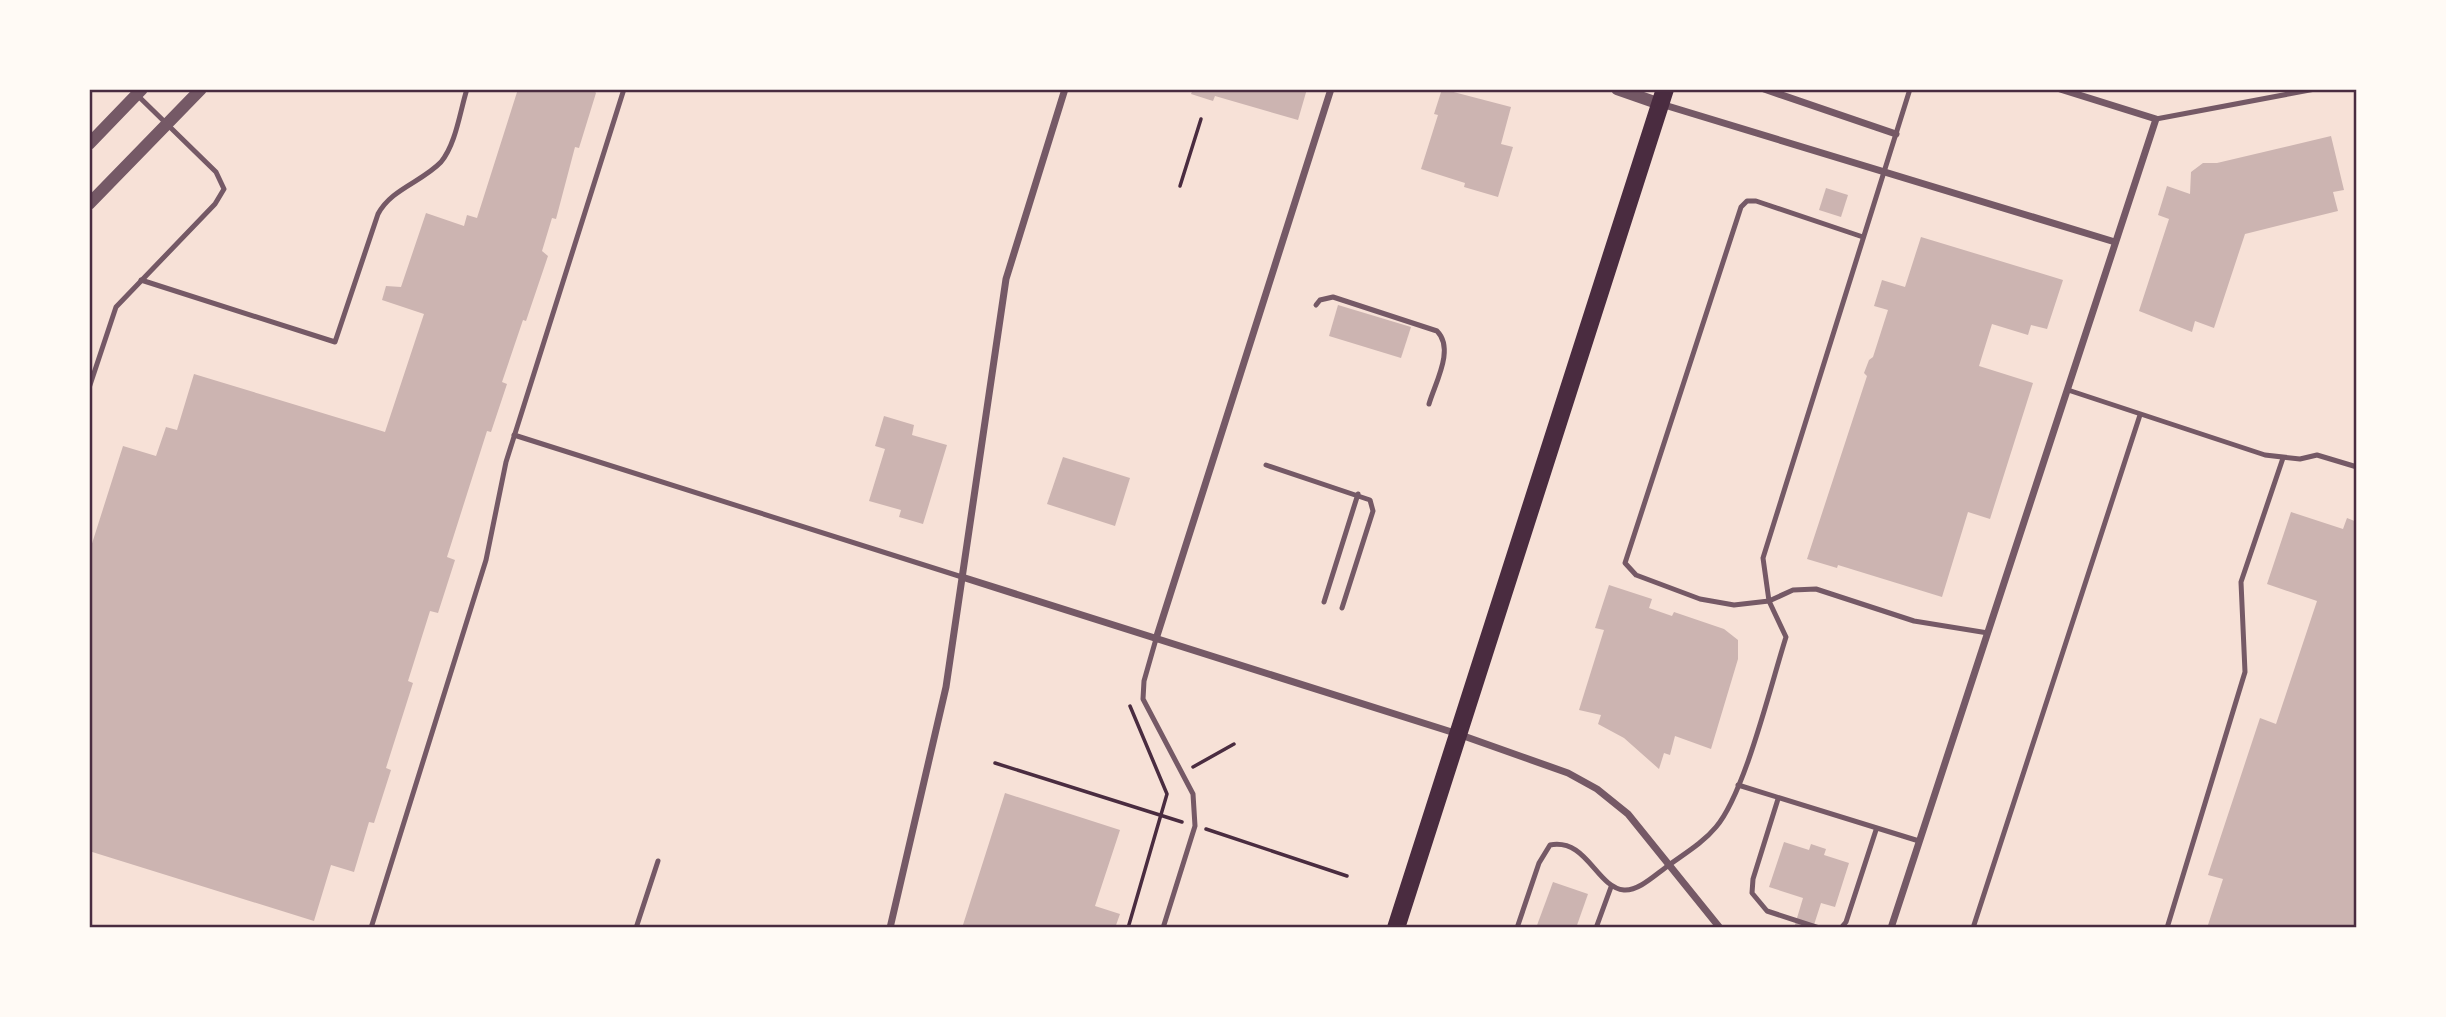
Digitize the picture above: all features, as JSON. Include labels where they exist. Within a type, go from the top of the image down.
[{"type":"main road","points":[[1396,928],[1663,96]]},
{"type":"street","points":[[89,204],[201,89]]},
{"type":"street","points":[[890,928],[941,710],[1006,279],[1065,89]]},
{"type":"street","points":[[1156,639],[1331,89]]},
{"type":"street","points":[[1617,89],[1663,96],[1884,172],[2115,242]]},
{"type":"street","points":[[1763,89],[1896,134]]},
{"type":"street","points":[[1891,928],[2156,119],[2060,89]]},
{"type":"street","points":[[89,144],[136,91]]},
{"type":"street","points":[[962,577],[1547,764],[1591,785],[1628,814],[1671,863],[1720,928]]},
{"type":"lane","points":[[141,280],[335,342],[377,214],[392,197],[441,161],[450,145],[467,89]]},
{"type":"lane","points":[[371,928],[486,560],[501,481],[514,435],[624,89]]},
{"type":"lane","points":[[1611,887],[1634,888],[1671,863],[1717,826],[1738,785],[1786,636],[1769,601],[1763,558],[1910,89]]},
{"type":"lane","points":[[2156,119],[2315,89]]},
{"type":"lane","points":[[89,388],[116,307],[215,204],[223,189],[218,174],[136,91]]},
{"type":"lane","points":[[1863,237],[1756,201],[1747,201],[1741,207],[1625,555],[1625,563],[1636,575],[1700,599],[1734,605],[1769,601],[1793,590],[1816,589],[1914,621],[1988,633]]},
{"type":"lane","points":[[1316,305],[1320,300],[1333,297],[1437,331],[1446,345],[1429,404]]},
{"type":"lane","points":[[2068,390],[2265,455],[2283,458],[2317,455],[2357,467]]},
{"type":"lane","points":[[1973,928],[2140,415]]},
{"type":"lane","points":[[514,435],[962,577]]},
{"type":"lane","points":[[2167,928],[2245,672],[2241,582],[2283,458]]},
{"type":"lane","points":[[1266,465],[1370,500],[1373,511],[1342,608]]},
{"type":"lane","points":[[1324,602],[1358,494]]},
{"type":"lane","points":[[1156,639],[1147,669],[1143,699],[1195,798],[1195,826],[1163,928]]},
{"type":"lane","points":[[1738,785],[1876,830],[1919,841]]},
{"type":"lane","points":[[1778,799],[1753,879],[1752,893],[1768,911],[1819,928]]},
{"type":"lane","points":[[1841,928],[1846,922],[1876,830]]},
{"type":"lane","points":[[1517,928],[1539,863],[1550,845],[1561,843],[1575,850],[1594,864],[1611,887]]},
{"type":"lane","points":[[636,928],[658,861]]},
{"type":"lane","points":[[1595,928],[1611,887]]},
{"type":"path","points":[[1180,186],[1201,118]]},
{"type":"path","points":[[1128,928],[1167,794],[1147,740],[1131,712],[1130,703]]},
{"type":"path","points":[[1164,784],[1234,744]]},
{"type":"path","points":[[995,763],[1347,876]]},
{"type":"building","points":[[518,89],[593,89],[596,93],[579,148],[575,147],[556,219],[552,218],[542,251],[548,256],[502,382],[507,384],[491,432],[487,431],[447,557],[455,560],[438,613],[430,611],[408,681],[413,683],[386,768],[391,770],[374,823],[369,822],[354,872],[331,865],[314,921],[89,851],[89,553],[123,446],[156,456],[166,427],[177,430],[194,374],[385,432],[424,314],[382,300],[386,286],[401,287],[426,213],[464,226],[467,215],[477,218]]},
{"type":"building","points":[[1193,89],[1307,89],[1298,120],[1215,96],[1213,101],[1191,94]]},
{"type":"building","points":[[1442,89],[1511,107],[1501,144],[1513,147],[1498,197],[1464,187],[1465,183],[1421,169],[1438,115],[1434,114]]},
{"type":"building","points":[[2331,136],[2344,190],[2333,192],[2338,211],[2245,234],[2214,328],[2195,321],[2192,332],[2139,311],[2169,219],[2158,215],[2167,186],[2190,194],[2191,172],[2203,163],[2217,163]]},
{"type":"building","points":[[1826,188],[1848,195],[1841,217],[1819,210]]},
{"type":"building","points":[[1921,237],[2063,280],[2047,329],[2031,325],[2028,335],[1992,324],[1979,366],[2033,383],[1990,519],[1968,512],[1942,597],[1838,565],[1837,568],[1807,559],[1867,376],[1864,373],[1873,357],[1888,310],[1874,306],[1882,280],[1905,287]]},
{"type":"building","points":[[1338,305],[1411,327],[1401,358],[1329,336]]},
{"type":"building","points":[[884,416],[914,425],[912,435],[947,445],[923,524],[899,517],[901,510],[869,501],[885,449],[875,446]]},
{"type":"building","points":[[1063,457],[1130,478],[1115,526],[1047,504]]},
{"type":"building","points":[[2291,512],[2343,529],[2347,518],[2357,522],[2357,928],[2207,928],[2223,879],[2208,875],[2260,718],[2276,724],[2317,601],[2267,584]]},
{"type":"building","points":[[1609,585],[1652,599],[1649,608],[1672,616],[1674,612],[1724,629],[1738,640],[1738,659],[1711,749],[1675,736],[1670,755],[1664,753],[1659,769],[1624,738],[1598,724],[1601,715],[1579,710],[1604,630],[1595,628]]},
{"type":"building","points":[[1005,793],[1120,830],[1095,906],[1120,914],[1115,928],[962,928]]},
{"type":"building","points":[[1784,842],[1809,850],[1811,844],[1826,849],[1824,855],[1849,863],[1835,907],[1821,903],[1813,928],[1794,928],[1803,898],[1769,887]]},
{"type":"building","points":[[1553,882],[1588,894],[1576,928],[1536,928]]}]
